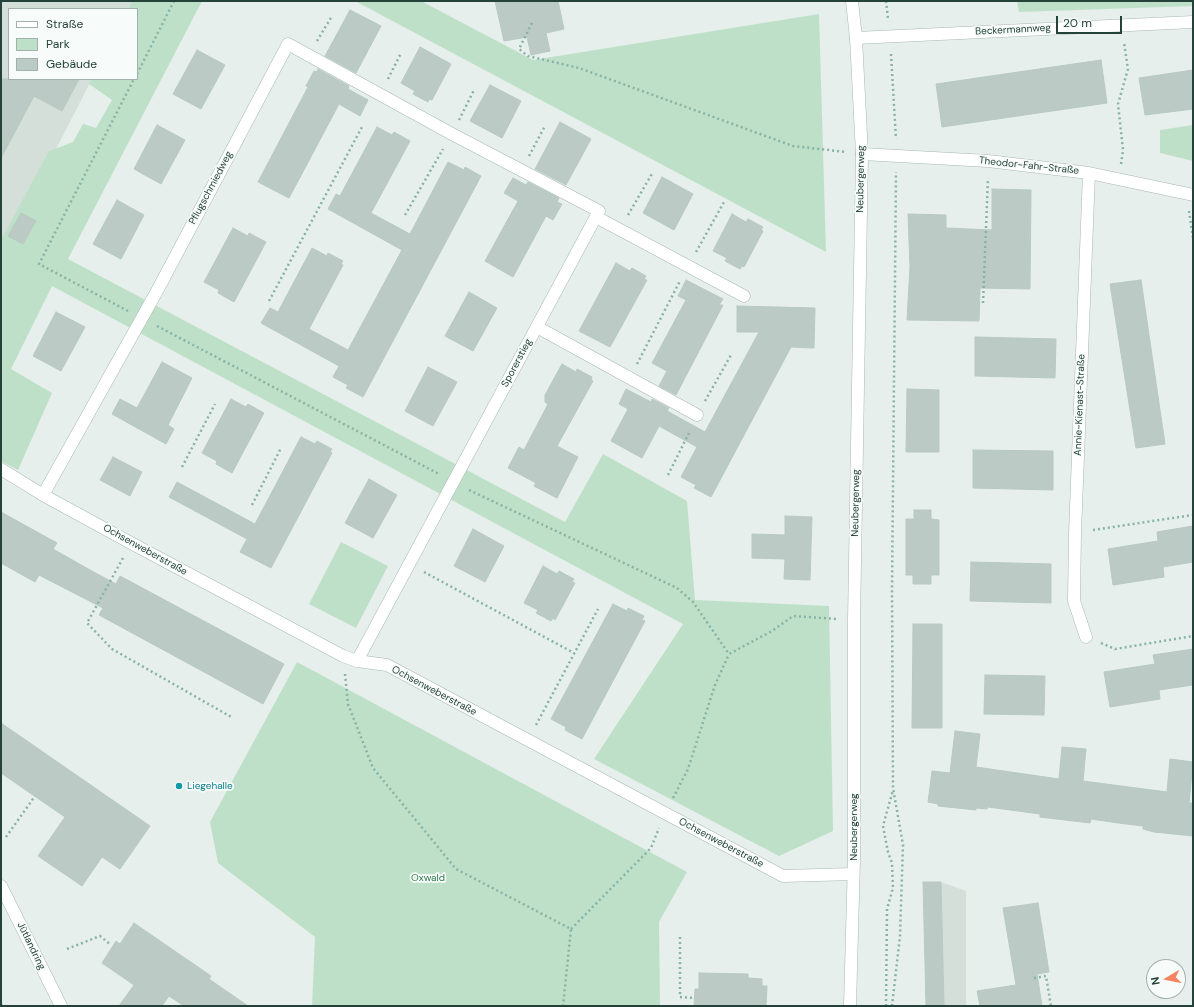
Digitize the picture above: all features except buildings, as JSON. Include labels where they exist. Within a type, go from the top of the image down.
[{"type":"street","name":"Neubergerweg","points":[[850,1006],[853,874],[854,620],[862,154],[856,38],[852,1]]},
{"type":"street","name":"Beckermannweg","points":[[856,38],[890,35],[1193,22]]},
{"type":"street","name":"Pflugschmiedweg","points":[[43,495],[142,319],[288,44],[452,134]]},
{"type":"street","points":[[452,134],[599,212],[596,217],[744,296]]},
{"type":"street","name":"Theodor-Fahr-Straße","points":[[862,154],[988,160],[1089,172],[1189,194]]},
{"type":"street","name":"Annie-Kienast-Straße","points":[[1086,637],[1074,601],[1075,533],[1089,172]]},
{"type":"street","name":"Sporerstieg","points":[[357,661],[596,217]]},
{"type":"street","points":[[537,327],[630,376],[698,415]]},
{"type":"street","name":"Ochsenweberstraße","points":[[1,469],[43,495],[342,656],[357,661],[387,665],[783,876],[853,874]]},
{"type":"street","name":"Jütlandring","points":[[1,886],[61,1006]]},
{"type":"path","points":[[138,72],[174,1]]},
{"type":"path","points":[[886,1],[890,35],[896,146]]},
{"type":"path","points":[[309,56],[332,16]]},
{"type":"path","points":[[532,23],[519,49],[528,56],[579,68],[793,146],[862,154]]},
{"type":"path","points":[[1123,150],[1118,104],[1128,69],[1125,47]]},
{"type":"path","points":[[380,94],[401,52]]},
{"type":"path","points":[[133,80],[39,264],[454,482],[677,588],[693,602],[729,654]]},
{"type":"path","points":[[405,215],[452,134],[474,90]]},
{"type":"path","points":[[520,170],[545,126]]},
{"type":"path","points":[[269,301],[362,127]]},
{"type":"path","points":[[983,303],[988,160]]},
{"type":"path","points":[[892,1006],[900,936],[903,845],[893,788],[892,591],[896,164]]},
{"type":"path","points":[[620,230],[653,172]]},
{"type":"path","points":[[1189,194],[1193,238]]},
{"type":"path","points":[[630,376],[724,202]]},
{"type":"path","points":[[182,467],[215,404]]},
{"type":"path","points":[[252,504],[282,448]]},
{"type":"path","points":[[1075,533],[1193,515]]},
{"type":"path","points":[[131,543],[87,623],[112,649],[234,718]]},
{"type":"path","points":[[409,564],[574,653]]},
{"type":"path","points":[[528,741],[598,608]]},
{"type":"path","points":[[563,1006],[570,929],[651,848],[666,813],[688,769],[715,685],[729,654],[772,632],[793,616],[854,620]]},
{"type":"path","points":[[1086,637],[1115,648],[1193,636]]},
{"type":"path","points":[[342,656],[348,704],[373,768],[456,869],[570,929]]},
{"type":"path","points":[[886,1006],[887,909],[893,888],[892,863],[883,826],[893,788]]},
{"type":"path","points":[[6,836],[35,796]]},
{"type":"path","points":[[67,949],[100,936],[111,945]]},
{"type":"path","points":[[680,937],[680,997],[694,998]]},
{"type":"path","points":[[1034,978],[1046,976],[1051,1006]]},
{"type":"shaded area","points":[[1,1],[132,1],[128,8],[8,8],[8,80],[91,80],[1,256]]},
{"type":"shaded area","points":[[941,882],[966,891],[966,1006],[944,1006]]},
{"type":"green space","points":[[132,1],[202,1],[68,259],[565,522],[603,454],[687,501],[695,600],[829,606],[833,831],[779,856],[594,759],[683,624],[52,286],[11,369],[52,393],[18,470],[1,461],[1,240],[49,151],[73,142],[83,124],[96,128],[112,100],[89,84],[91,80],[138,80],[138,8],[128,8]]},
{"type":"green space","points":[[355,1],[421,1],[533,60],[819,14],[826,252]]},
{"type":"green space","points":[[1017,1],[1193,1],[1193,6],[1019,12]]},
{"type":"green space","points":[[1193,125],[1193,161],[1160,153],[1160,130]]},
{"type":"green space","points":[[341,542],[388,566],[356,628],[309,604]]},
{"type":"green space","name":"Oxwald","points":[[297,662],[687,872],[659,922],[660,1006],[312,1006],[315,937],[218,863],[210,822]]},
{"type":"place","name":"Liegehalle","points":[[179,786]]}]
